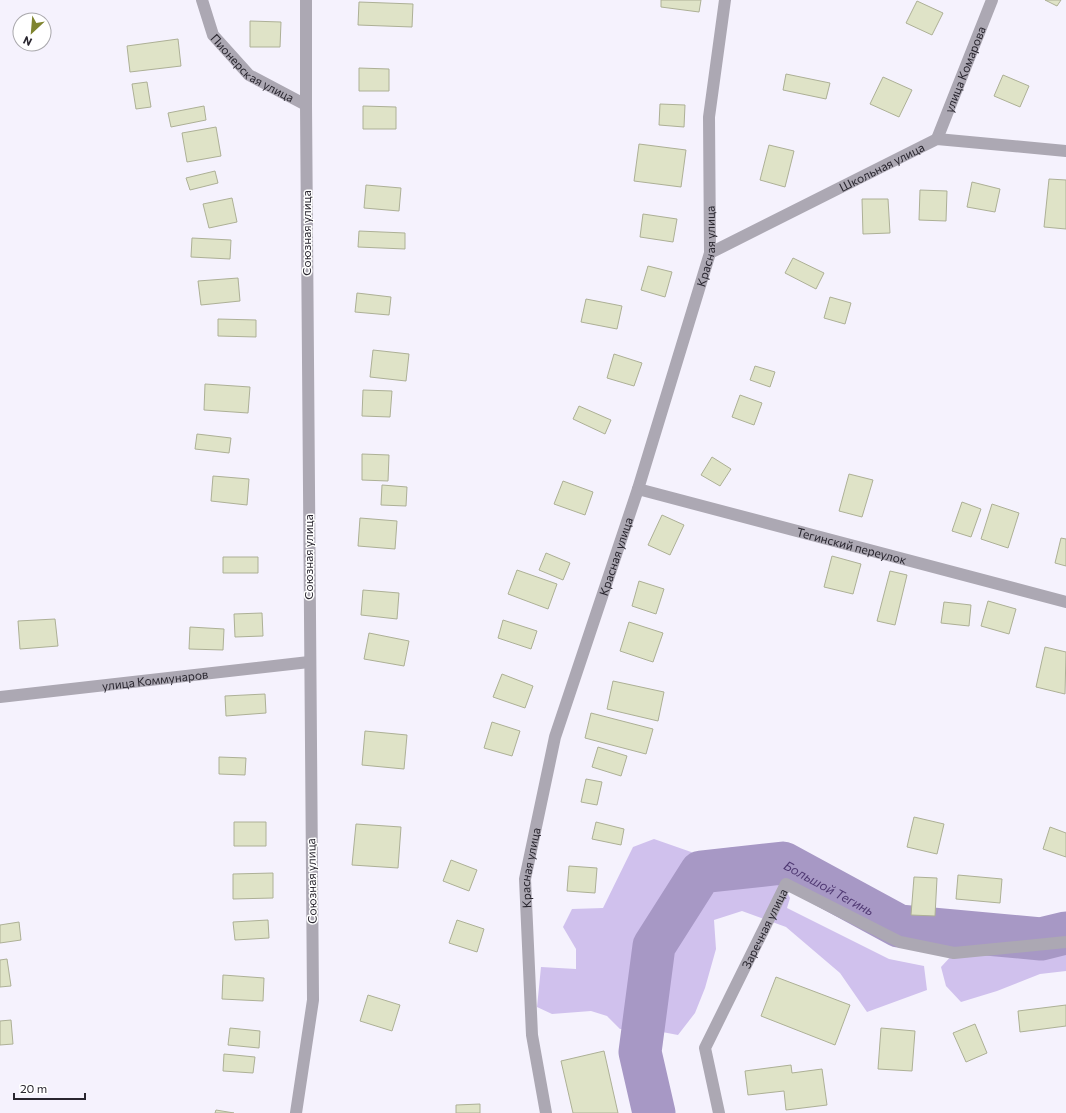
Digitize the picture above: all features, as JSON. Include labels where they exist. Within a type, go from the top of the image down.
[{"type":"street","name":"Пионерская улица","points":[[202,0],[213,35],[249,75],[306,105]]},
{"type":"street","name":"Союзная улица","points":[[296,1113],[313,1000],[309,662],[306,0]]},
{"type":"street","name":"Красная улица","points":[[546,1113],[532,1035],[525,879],[555,736],[638,489],[710,254],[709,116],[725,0]]},
{"type":"street","name":"улица Комарова","points":[[937,139],[992,0]]},
{"type":"street","name":"Школьная улица","points":[[710,254],[937,139],[1066,151]]},
{"type":"street","name":"Тегинский переулок","points":[[638,489],[1066,602]]},
{"type":"street","name":"улица Коммунаров","points":[[0,697],[309,662]]},
{"type":"street","name":"Заречная улица","points":[[719,1113],[705,1048],[786,884],[900,942],[954,953],[1066,942]]},
{"type":"shaded area","points":[[654,839],[694,853],[735,847],[759,848],[776,869],[790,898],[787,908],[889,959],[924,966],[927,990],[867,1012],[840,973],[786,927],[742,911],[714,920],[716,949],[705,988],[695,1013],[678,1035],[657,1031],[620,1029],[607,1016],[591,1011],[552,1014],[537,1007],[541,967],[576,969],[576,949],[563,927],[572,909],[603,908],[633,847]]},
{"type":"shaded area","points":[[1066,936],[1066,971],[1040,974],[997,991],[961,1002],[946,986],[941,967],[954,953]]},
{"type":"building","points":[[661,0],[701,0],[699,12],[661,7]]},
{"type":"building","points":[[1045,0],[1061,0],[1057,6]]},
{"type":"building","points":[[917,1],[943,13],[932,35],[906,23]]},
{"type":"building","points":[[359,2],[413,4],[412,27],[358,25]]},
{"type":"building","points":[[250,21],[281,22],[280,47],[250,47]]},
{"type":"building","points":[[178,39],[181,66],[130,72],[127,46]]},
{"type":"building","points":[[359,68],[389,69],[389,91],[359,91]]},
{"type":"building","points":[[786,74],[830,83],[826,99],[783,90]]},
{"type":"building","points":[[1003,75],[1029,86],[1020,107],[994,96]]},
{"type":"building","points":[[883,77],[912,90],[899,117],[870,104]]},
{"type":"building","points":[[147,82],[151,107],[136,109],[132,84]]},
{"type":"building","points":[[660,104],[685,105],[684,127],[659,125]]},
{"type":"building","points":[[204,106],[206,120],[171,127],[168,113]]},
{"type":"building","points":[[363,106],[396,107],[396,129],[363,129]]},
{"type":"building","points":[[216,127],[221,156],[187,162],[182,133]]},
{"type":"building","points":[[639,144],[686,150],[681,187],[634,181]]},
{"type":"building","points":[[769,145],[794,151],[785,187],[760,180]]},
{"type":"building","points":[[215,171],[218,183],[190,190],[186,178]]},
{"type":"building","points":[[1049,179],[1066,180],[1066,229],[1044,227]]},
{"type":"building","points":[[972,182],[1000,189],[995,212],[967,207]]},
{"type":"building","points":[[366,185],[401,188],[399,211],[364,208]]},
{"type":"building","points":[[920,190],[947,191],[946,221],[919,220]]},
{"type":"building","points":[[232,198],[237,222],[209,228],[203,204]]},
{"type":"building","points":[[862,199],[888,199],[890,233],[863,234]]},
{"type":"building","points":[[643,214],[677,219],[673,242],[640,237]]},
{"type":"building","points":[[359,231],[405,233],[405,249],[358,247]]},
{"type":"building","points":[[192,238],[231,240],[230,259],[191,257]]},
{"type":"building","points":[[793,258],[824,273],[816,289],[785,273]]},
{"type":"building","points":[[648,266],[672,272],[665,297],[641,290]]},
{"type":"building","points":[[238,278],[240,301],[201,305],[198,281]]},
{"type":"building","points":[[357,293],[391,297],[389,315],[355,312]]},
{"type":"building","points":[[830,297],[851,303],[845,324],[824,318]]},
{"type":"building","points":[[586,299],[622,306],[617,329],[581,322]]},
{"type":"building","points":[[218,319],[256,320],[256,337],[218,336]]},
{"type":"building","points":[[373,350],[409,354],[406,381],[370,377]]},
{"type":"building","points":[[614,354],[642,363],[634,386],[607,378]]},
{"type":"building","points":[[755,366],[775,372],[770,387],[750,380]]},
{"type":"building","points":[[205,384],[250,387],[248,413],[204,410]]},
{"type":"building","points":[[363,390],[392,391],[390,417],[362,416]]},
{"type":"building","points":[[740,395],[762,403],[754,425],[732,417]]},
{"type":"building","points":[[579,406],[611,420],[605,434],[573,419]]},
{"type":"building","points":[[197,434],[231,438],[229,453],[195,449]]},
{"type":"building","points":[[362,454],[389,455],[388,481],[362,480]]},
{"type":"building","points":[[712,457],[731,469],[720,486],[701,475]]},
{"type":"building","points":[[849,474],[873,480],[862,517],[839,511]]},
{"type":"building","points":[[213,476],[249,479],[247,505],[211,501]]},
{"type":"building","points":[[563,481],[593,492],[585,515],[554,504]]},
{"type":"building","points":[[382,485],[407,487],[406,506],[381,505]]},
{"type":"building","points":[[962,502],[981,509],[971,537],[952,531]]},
{"type":"building","points":[[992,504],[1019,513],[1008,548],[981,539]]},
{"type":"building","points":[[662,515],[684,525],[670,555],[648,545]]},
{"type":"building","points":[[360,518],[397,521],[395,549],[358,546]]},
{"type":"building","points":[[1061,538],[1066,539],[1066,566],[1055,563]]},
{"type":"building","points":[[546,553],[570,563],[563,580],[539,570]]},
{"type":"building","points":[[832,556],[861,564],[853,594],[824,587]]},
{"type":"building","points":[[223,557],[258,557],[258,573],[223,573]]},
{"type":"building","points":[[517,570],[557,584],[548,609],[508,594]]},
{"type":"building","points":[[890,571],[907,575],[895,625],[877,621]]},
{"type":"building","points":[[639,581],[664,589],[656,614],[632,606]]},
{"type":"building","points":[[363,590],[399,593],[397,619],[361,615]]},
{"type":"building","points":[[988,601],[1016,609],[1009,634],[981,626]]},
{"type":"building","points":[[944,602],[971,605],[969,626],[941,623]]},
{"type":"building","points":[[262,613],[263,636],[235,637],[234,614]]},
{"type":"building","points":[[55,619],[58,646],[20,649],[18,621]]},
{"type":"building","points":[[503,620],[537,631],[531,649],[498,638]]},
{"type":"building","points":[[629,622],[663,633],[653,662],[620,651]]},
{"type":"building","points":[[190,627],[224,629],[223,650],[189,649]]},
{"type":"building","points":[[369,633],[409,641],[404,666],[364,659]]},
{"type":"building","points":[[1045,647],[1066,652],[1065,694],[1036,687]]},
{"type":"building","points":[[502,674],[533,686],[525,708],[493,697]]},
{"type":"building","points":[[613,681],[664,692],[658,721],[607,709]]},
{"type":"building","points":[[265,694],[266,713],[226,716],[225,696]]},
{"type":"building","points":[[591,713],[653,729],[646,754],[585,738]]},
{"type":"building","points":[[492,722],[520,731],[512,756],[484,748]]},
{"type":"building","points":[[365,731],[407,735],[404,769],[362,765]]},
{"type":"building","points":[[598,747],[627,756],[621,776],[592,767]]},
{"type":"building","points":[[219,757],[246,758],[245,775],[219,774]]},
{"type":"building","points":[[586,779],[602,782],[597,805],[581,802]]},
{"type":"building","points":[[914,817],[944,824],[937,854],[907,847]]},
{"type":"building","points":[[234,822],[266,822],[266,846],[234,846]]},
{"type":"building","points":[[596,822],[624,829],[621,845],[592,839]]},
{"type":"building","points":[[356,824],[401,827],[398,868],[352,865]]},
{"type":"building","points":[[1050,827],[1066,833],[1066,857],[1043,849]]},
{"type":"building","points":[[451,860],[477,870],[469,891],[443,881]]},
{"type":"building","points":[[569,866],[597,868],[595,893],[567,891]]},
{"type":"building","points":[[273,873],[273,898],[233,899],[233,874]]},
{"type":"building","points":[[958,875],[1002,879],[1000,903],[956,899]]},
{"type":"building","points":[[914,877],[937,878],[935,916],[911,915]]},
{"type":"building","points":[[268,920],[269,938],[235,940],[233,922]]},
{"type":"building","points":[[457,920],[484,929],[477,952],[449,943]]},
{"type":"building","points":[[19,922],[21,940],[0,943],[0,925]]},
{"type":"building","points":[[7,959],[11,986],[0,987],[0,960]]},
{"type":"building","points":[[223,975],[264,978],[263,1001],[222,999]]},
{"type":"building","points":[[776,977],[850,1005],[835,1045],[761,1016]]},
{"type":"building","points":[[368,995],[400,1005],[392,1031],[360,1021]]},
{"type":"building","points":[[1066,1005],[1066,1026],[1020,1032],[1018,1011]]},
{"type":"building","points":[[11,1020],[13,1044],[0,1045],[0,1021]]},
{"type":"building","points":[[975,1024],[987,1053],[966,1062],[953,1033]]},
{"type":"building","points":[[230,1028],[260,1031],[259,1048],[228,1045]]},
{"type":"building","points":[[881,1028],[915,1031],[912,1071],[878,1069]]},
{"type":"building","points":[[604,1051],[618,1113],[573,1113],[561,1061]]},
{"type":"building","points":[[224,1054],[255,1057],[253,1073],[223,1071]]},
{"type":"building","points":[[791,1065],[792,1073],[822,1069],[827,1105],[786,1110],[784,1091],[748,1095],[745,1071]]},
{"type":"building","points":[[480,1104],[480,1113],[456,1113],[456,1105]]},
{"type":"building","points":[[216,1110],[234,1113],[215,1113]]},
{"type":"waterway","name":"Большой Тегинь","points":[[654,1113],[640,1052],[654,946],[701,872],[783,863],[899,926],[1041,939],[1066,933]]}]
